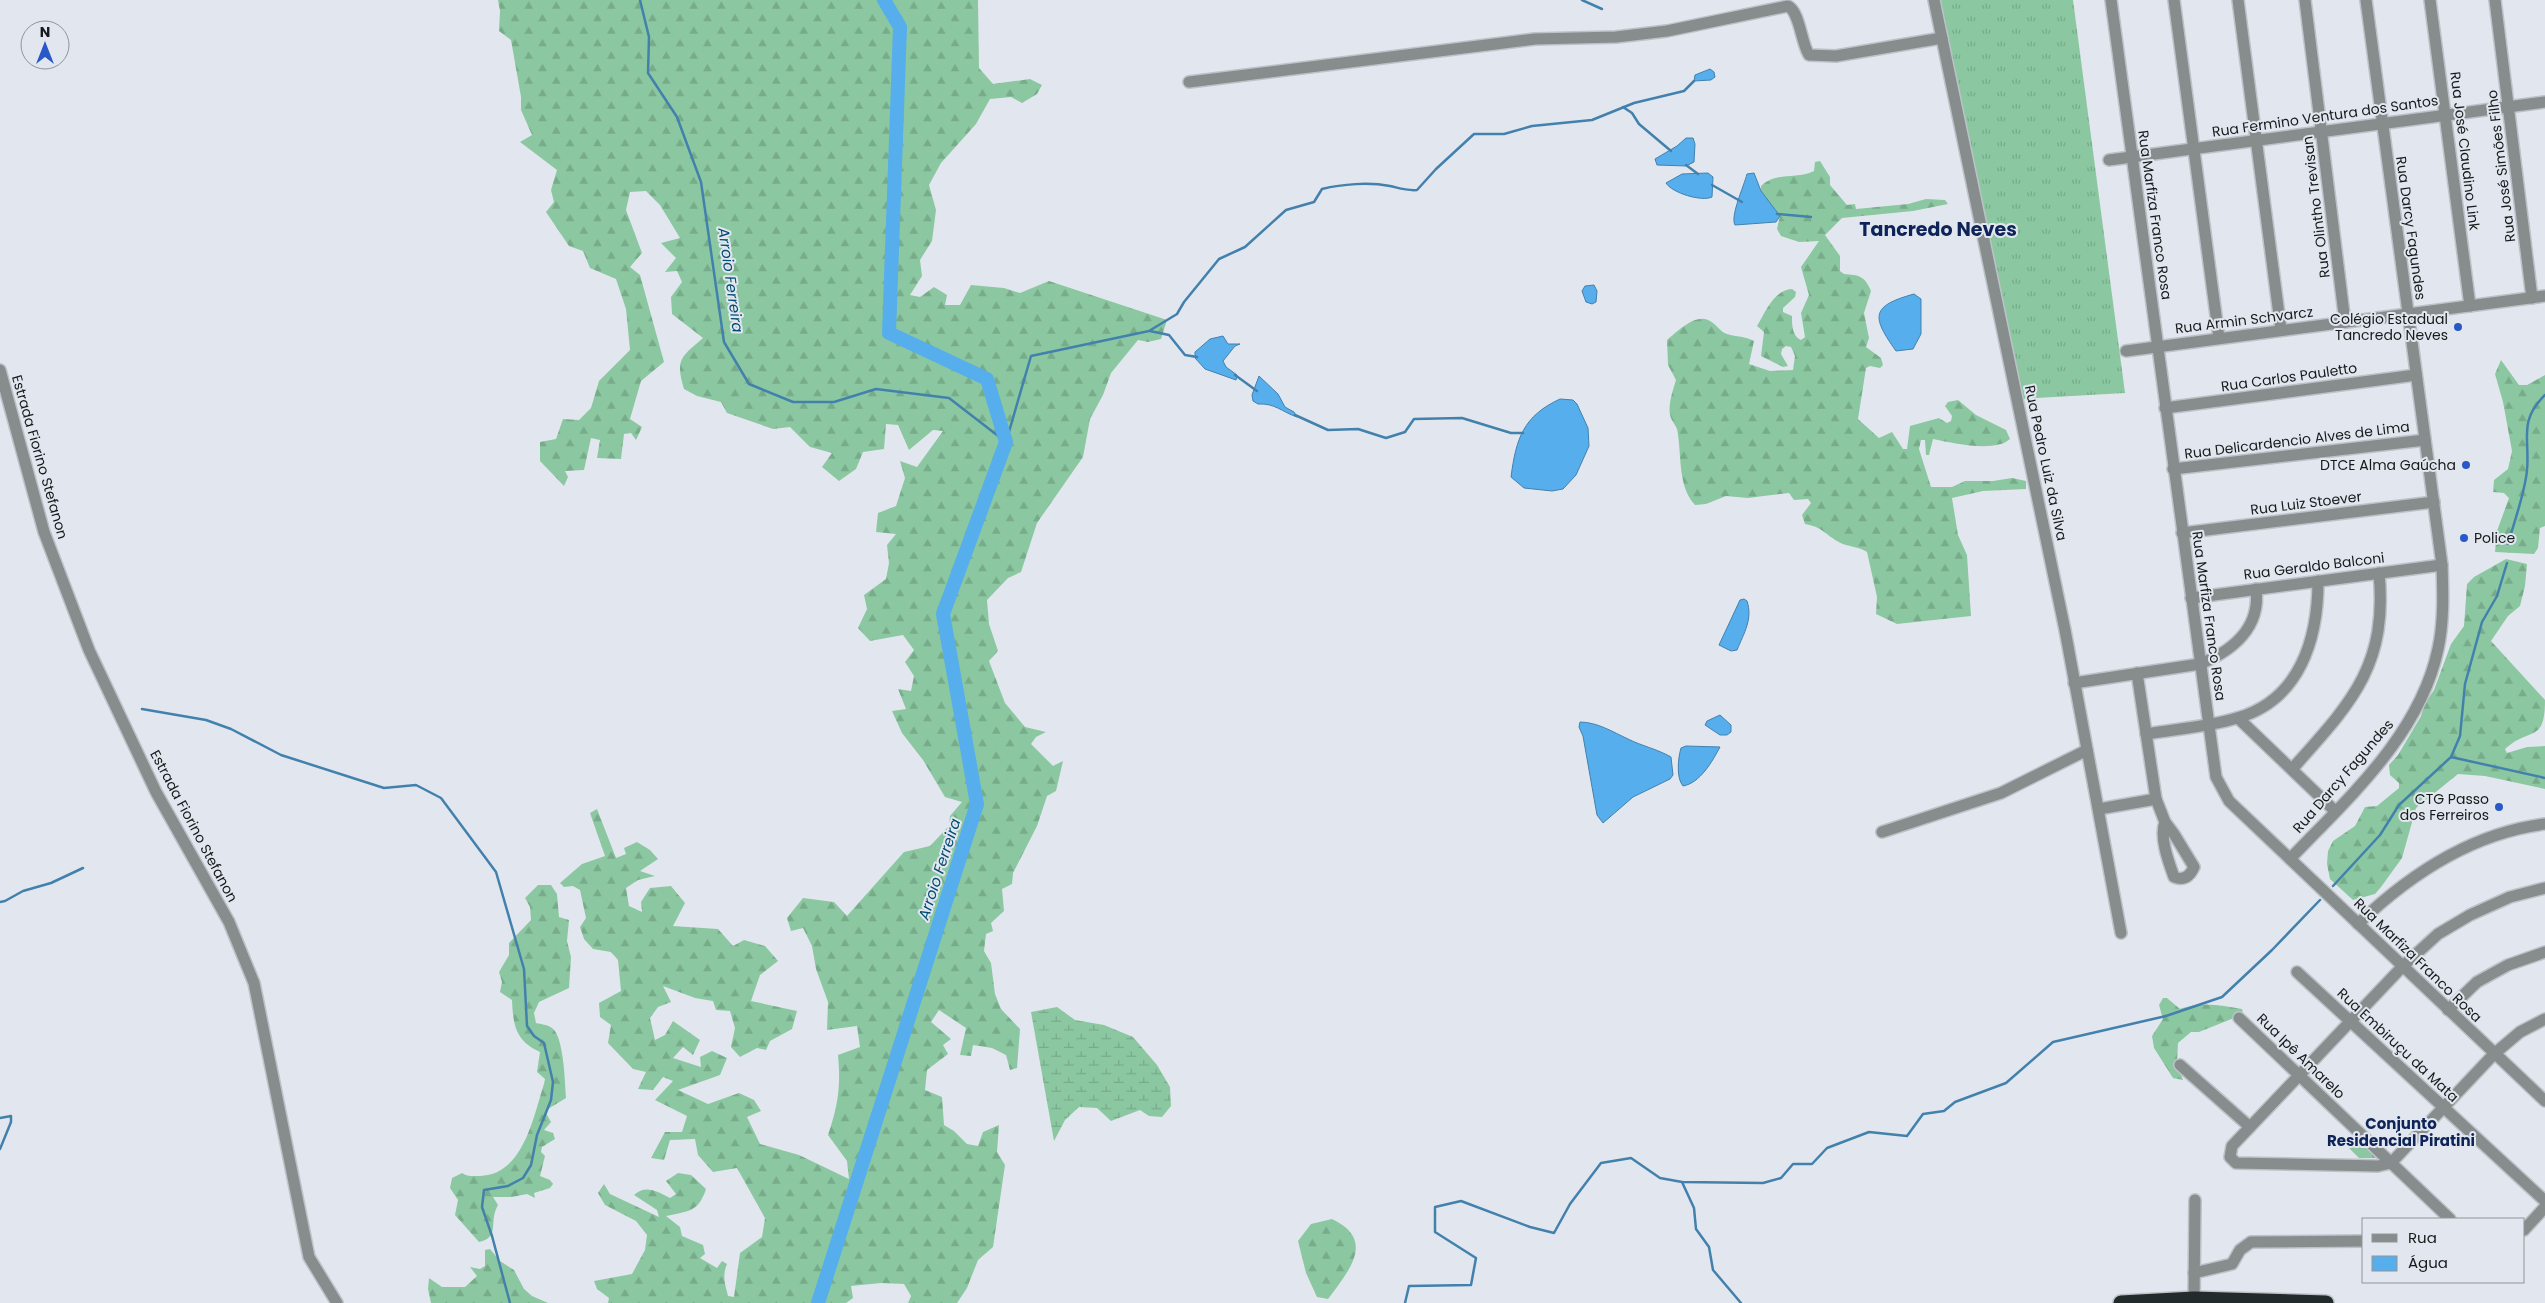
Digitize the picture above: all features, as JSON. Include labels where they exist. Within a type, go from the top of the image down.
[{"type":"highway","points":[[2120,1303],[2194,1301],[2326,1303]]},
{"type":"street","name":"Rua Pedro Luiz da Silva","points":[[1934,0],[2030,458],[2099,809],[2121,933]]},
{"type":"street","name":"Rua Marfiza Franco Rosa","points":[[2111,0],[2173,469],[2216,777],[2220,788],[2229,801],[2545,1101]]},
{"type":"street","points":[[2174,0],[2219,338]]},
{"type":"street","points":[[2238,0],[2281,330]]},
{"type":"street","name":"Rua Olintho Trevisan","points":[[2304,0],[2345,322]]},
{"type":"street","name":"Rua Darcy Fagundes","points":[[2290,859],[2399,739],[2423,695],[2438,649],[2442,604],[2442,565],[2366,0]]},
{"type":"street","name":"Rua José Claudino Link","points":[[2430,0],[2470,306]]},
{"type":"street","name":"Rua José Simões Filho","points":[[2495,0],[2532,298]]},
{"type":"street","points":[[1189,82],[1535,39],[1616,37],[1667,31],[1788,6],[1795,12],[1804,48],[1809,56],[1836,56],[1942,38]]},
{"type":"street","name":"Rua Fermino Ventura dos Santos","points":[[2109,160],[2545,102]]},
{"type":"street","name":"Rua Armin Schvarcz","points":[[2126,351],[2545,296]]},
{"type":"street","name":"Estrada Fiorino Stefanon","points":[[0,370],[44,532],[90,650],[156,792],[229,922],[254,983],[309,1257],[337,1303]]},
{"type":"street","name":"Rua Carlos Pauletto","points":[[2165,408],[2416,375]]},
{"type":"street","name":"Rua Delicardencio Alves de Lima","points":[[2173,469],[2425,440]]},
{"type":"street","name":"Rua Luiz Stoever","points":[[2182,533],[2434,502]]},
{"type":"street","name":"Rua Geraldo Balconi","points":[[2191,598],[2442,565]]},
{"type":"street","points":[[2292,768],[2345,710],[2372,660],[2381,616],[2379,573]]},
{"type":"street","points":[[2146,734],[2238,718],[2260,708],[2276,696],[2292,681],[2304,663],[2316,624],[2318,581]]},
{"type":"street","points":[[2074,683],[2200,664],[2228,651],[2245,634],[2256,609],[2256,589]]},
{"type":"street","points":[[2137,673],[2156,798],[2165,822]]},
{"type":"street","points":[[2238,718],[2335,811]]},
{"type":"street","points":[[1882,832],[2001,793],[2087,750]]},
{"type":"street","points":[[2099,809],[2156,798]]},
{"type":"street","points":[[2358,924],[2412,877],[2443,859],[2505,834],[2545,824]]},
{"type":"street","points":[[2545,888],[2510,897],[2470,915],[2438,934],[2403,966],[2232,1146],[2230,1157],[2236,1163],[2378,1166],[2391,1163],[2494,1054],[2520,1032],[2545,1019]]},
{"type":"street","points":[[2448,1010],[2477,982],[2508,965],[2545,952]]},
{"type":"street","name":"Rua Embiruçu da Mata","points":[[2297,972],[2545,1201]]},
{"type":"street","name":"Rua Ipê Amarelo","points":[[2239,1018],[2449,1218]]},
{"type":"street","points":[[2180,1065],[2250,1127]]},
{"type":"street","points":[[2194,1301],[2195,1200]]},
{"type":"street","points":[[2525,1229],[2545,1207]]},
{"type":"street","points":[[2194,1273],[2232,1264],[2240,1250],[2251,1242],[2362,1241]]},
{"type":"green space","points":[[498,0],[978,0],[979,68],[993,84],[1030,79],[1042,85],[1037,94],[1022,103],[1011,97],[990,99],[976,124],[941,163],[929,185],[936,210],[932,241],[920,260],[922,276],[910,295],[920,297],[934,287],[947,295],[945,305],[960,305],[971,285],[1004,288],[1020,293],[1049,281],[1167,320],[1161,339],[1148,342],[1138,340],[1111,373],[1103,395],[1090,419],[1083,457],[1037,523],[1021,572],[1008,578],[987,600],[989,624],[998,651],[989,661],[1005,703],[1025,727],[1046,732],[1036,737],[1031,744],[1053,766],[1063,761],[1056,791],[1047,796],[1037,826],[1013,873],[1012,884],[1002,889],[1004,911],[991,923],[993,931],[986,934],[984,951],[991,963],[995,994],[1001,1009],[1020,1029],[1017,1068],[1010,1070],[1006,1055],[992,1048],[973,1045],[971,1056],[960,1055],[966,1028],[939,1010],[931,1022],[951,1039],[943,1045],[948,1054],[927,1070],[925,1090],[942,1097],[944,1125],[954,1131],[967,1144],[978,1146],[983,1132],[999,1125],[997,1152],[1005,1165],[993,1247],[978,1260],[967,1288],[957,1303],[908,1303],[911,1296],[904,1284],[881,1283],[851,1286],[853,1298],[846,1303],[608,1303],[609,1298],[597,1289],[594,1281],[632,1274],[645,1250],[647,1235],[636,1221],[605,1205],[598,1193],[604,1184],[610,1194],[659,1217],[657,1210],[634,1195],[643,1190],[652,1190],[670,1198],[676,1194],[666,1181],[678,1173],[691,1175],[706,1189],[703,1197],[696,1207],[691,1210],[666,1216],[680,1227],[682,1236],[703,1245],[705,1254],[700,1258],[717,1268],[722,1261],[727,1264],[724,1276],[728,1296],[734,1297],[740,1253],[762,1237],[765,1218],[737,1168],[713,1172],[698,1155],[695,1139],[670,1140],[664,1160],[651,1158],[665,1132],[682,1132],[687,1116],[655,1100],[673,1081],[663,1077],[653,1090],[638,1089],[646,1072],[633,1069],[608,1043],[611,1025],[600,1017],[599,1003],[621,991],[618,960],[611,952],[593,949],[584,939],[580,927],[586,918],[580,890],[573,886],[564,887],[560,883],[582,864],[605,856],[590,813],[597,809],[616,858],[626,854],[624,848],[637,842],[650,850],[658,859],[640,871],[655,876],[638,880],[626,888],[629,906],[642,912],[641,902],[650,888],[671,886],[685,903],[673,926],[718,929],[733,946],[744,940],[765,946],[778,961],[760,975],[751,1001],[797,1011],[792,1029],[770,1041],[766,1050],[757,1048],[740,1057],[731,1047],[735,1028],[730,1011],[716,1010],[713,1001],[695,998],[663,986],[671,1002],[658,1007],[650,1018],[655,1040],[665,1035],[673,1021],[700,1040],[693,1055],[683,1047],[673,1058],[701,1067],[700,1057],[712,1051],[727,1058],[720,1075],[678,1090],[708,1104],[739,1093],[754,1100],[761,1111],[747,1117],[760,1144],[799,1155],[849,1179],[847,1161],[828,1135],[838,1096],[838,1055],[860,1047],[857,1026],[827,1030],[828,1002],[816,969],[812,946],[803,928],[791,931],[787,918],[803,898],[834,902],[847,916],[904,852],[930,846],[949,826],[950,816],[962,802],[945,797],[923,760],[902,733],[892,711],[906,709],[898,689],[911,691],[914,676],[905,662],[914,650],[903,635],[870,641],[858,628],[867,609],[864,595],[886,579],[889,563],[887,545],[896,534],[876,532],[878,513],[896,506],[905,478],[900,461],[917,467],[943,431],[933,430],[909,450],[898,425],[886,424],[884,449],[863,452],[856,469],[839,481],[822,467],[832,453],[810,447],[790,427],[773,429],[727,413],[721,402],[697,396],[684,389],[680,371],[682,359],[703,338],[672,314],[671,297],[682,282],[677,271],[665,272],[676,258],[661,243],[680,238],[660,205],[646,191],[630,192],[626,210],[642,253],[630,267],[640,275],[664,362],[641,381],[630,419],[642,427],[636,440],[631,433],[624,434],[621,459],[597,458],[600,440],[591,438],[584,470],[565,471],[568,477],[564,486],[540,461],[540,442],[556,439],[563,419],[579,420],[591,408],[599,381],[630,350],[626,309],[616,279],[590,268],[583,251],[569,246],[546,212],[554,202],[551,190],[557,170],[520,142],[532,135],[521,110],[521,97],[511,40],[499,31],[500,11]]},
{"type":"green space","points":[[1940,0],[2073,0],[2125,393],[2020,399]]},
{"type":"green space","points":[[1820,161],[1830,177],[1830,185],[1847,205],[1855,204],[1856,209],[1908,204],[1926,199],[1945,200],[1948,204],[1913,211],[1842,218],[1825,235],[1840,256],[1840,271],[1844,274],[1861,277],[1871,291],[1864,313],[1869,338],[1866,347],[1881,358],[1883,365],[1880,368],[1870,366],[1866,368],[1858,419],[1879,438],[1892,432],[1903,449],[1907,449],[1910,426],[1939,418],[1947,423],[1951,421],[1952,416],[1945,406],[1948,402],[1958,400],[1976,415],[2006,430],[2010,439],[1994,445],[1973,446],[1933,439],[1929,455],[1926,455],[1925,440],[1921,440],[1919,449],[1931,487],[1952,487],[1965,481],[1993,481],[2012,478],[2026,481],[2026,489],[1983,491],[1952,498],[1958,535],[1967,555],[1971,616],[1897,624],[1876,614],[1877,597],[1867,552],[1841,543],[1820,529],[1805,524],[1802,515],[1811,503],[1808,499],[1794,500],[1789,493],[1748,498],[1726,496],[1706,504],[1695,505],[1685,488],[1677,429],[1670,415],[1670,402],[1676,380],[1668,365],[1667,340],[1697,319],[1708,320],[1725,333],[1754,341],[1749,364],[1770,371],[1793,370],[1795,356],[1791,347],[1786,346],[1782,349],[1781,354],[1788,366],[1783,367],[1761,356],[1764,332],[1757,326],[1775,297],[1786,290],[1792,289],[1796,292],[1795,297],[1783,308],[1783,312],[1792,316],[1792,326],[1796,336],[1801,340],[1805,337],[1801,313],[1809,295],[1801,267],[1819,241],[1799,242],[1781,236],[1777,229],[1780,216],[1761,191],[1761,186],[1767,181],[1780,177],[1807,174],[1814,171],[1815,162]]},
{"type":"green space","points":[[2501,360],[2519,385],[2527,385],[2545,375],[2545,526],[2540,528],[2538,548],[2534,554],[2495,552],[2497,531],[2509,498],[2504,493],[2493,492],[2494,480],[2508,469],[2512,451],[2503,402],[2495,374]]},
{"type":"green space","points":[[2506,559],[2527,564],[2525,586],[2520,606],[2508,616],[2491,641],[2545,700],[2544,714],[2539,729],[2505,749],[2507,753],[2527,747],[2545,746],[2545,789],[2485,776],[2458,774],[2416,808],[2402,858],[2381,887],[2375,894],[2353,900],[2330,879],[2327,864],[2328,851],[2333,841],[2355,826],[2365,807],[2377,806],[2399,788],[2399,783],[2390,775],[2389,765],[2398,755],[2421,716],[2425,703],[2434,690],[2451,644],[2464,626],[2467,584],[2474,577]]},
{"type":"green space","points":[[538,885],[551,885],[557,894],[559,917],[569,920],[567,941],[571,957],[569,988],[539,1002],[534,1013],[536,1023],[552,1028],[556,1033],[563,1061],[566,1098],[548,1109],[546,1113],[551,1122],[544,1130],[553,1133],[555,1139],[542,1147],[541,1152],[545,1156],[540,1176],[550,1180],[553,1184],[550,1188],[534,1193],[535,1198],[527,1194],[512,1197],[493,1197],[498,1205],[495,1211],[492,1233],[486,1240],[479,1242],[455,1215],[458,1200],[450,1188],[452,1178],[462,1173],[480,1176],[495,1173],[507,1166],[524,1142],[545,1079],[537,1072],[540,1052],[526,1043],[517,1032],[513,1018],[512,1000],[500,992],[502,982],[499,972],[509,955],[509,943],[531,920],[530,907],[525,898]]},
{"type":"green space","points":[[2163,998],[2167,998],[2180,1009],[2195,1005],[2211,1004],[2242,1009],[2243,1013],[2199,1032],[2191,1032],[2178,1043],[2177,1062],[2183,1080],[2173,1078],[2154,1048],[2152,1036],[2163,1019],[2159,1005]]},
{"type":"green space","points":[[1057,1007],[1075,1020],[1104,1025],[1133,1037],[1157,1065],[1170,1087],[1171,1106],[1162,1117],[1149,1116],[1140,1110],[1111,1121],[1097,1108],[1079,1107],[1065,1120],[1054,1141],[1031,1012]]},
{"type":"green space","points":[[2357,1136],[2380,1158],[2359,1158],[2347,1146]]},
{"type":"green space","points":[[1332,1219],[1346,1227],[1353,1237],[1356,1246],[1350,1267],[1328,1299],[1317,1297],[1306,1273],[1298,1241],[1311,1224]]},
{"type":"green space","points":[[490,1249],[500,1261],[514,1270],[524,1289],[532,1296],[548,1303],[431,1303],[428,1289],[429,1278],[442,1287],[465,1287],[477,1276],[470,1267],[480,1269],[485,1266],[485,1250]]},
{"type":"water","points":[[1710,69],[1714,72],[1715,77],[1711,80],[1694,81],[1695,75]]},
{"type":"water","points":[[1686,138],[1693,138],[1695,144],[1694,162],[1686,166],[1657,165],[1655,159],[1677,146]]},
{"type":"water","points":[[1708,173],[1713,177],[1712,197],[1701,198],[1681,193],[1669,187],[1666,183],[1682,174]]},
{"type":"water","points":[[1754,173],[1761,191],[1780,216],[1776,222],[1735,225],[1734,215],[1747,174]]},
{"type":"water","points":[[1594,285],[1597,291],[1596,302],[1592,304],[1586,302],[1582,291],[1585,286]]},
{"type":"water","points":[[1914,294],[1921,299],[1921,334],[1913,349],[1896,351],[1882,329],[1879,321],[1880,314],[1883,308],[1890,303]]},
{"type":"water","points":[[1223,336],[1228,344],[1240,344],[1235,346],[1223,361],[1226,367],[1237,375],[1236,380],[1205,369],[1195,358],[1195,352],[1210,339]]},
{"type":"water","points":[[1259,376],[1278,394],[1285,407],[1294,412],[1297,417],[1274,406],[1258,404],[1253,401],[1252,395]]},
{"type":"water","points":[[1560,399],[1573,400],[1577,404],[1588,428],[1589,446],[1576,475],[1563,489],[1552,491],[1524,488],[1511,477],[1519,440],[1537,413]]},
{"type":"water","points":[[1744,599],[1747,601],[1749,608],[1747,626],[1737,650],[1731,651],[1719,645],[1740,600]]},
{"type":"water","points":[[1720,715],[1731,725],[1731,732],[1727,735],[1720,735],[1705,725],[1707,721]]},
{"type":"water","points":[[1580,722],[1599,726],[1671,757],[1673,775],[1670,779],[1633,797],[1603,823],[1597,815],[1583,736],[1579,727]]},
{"type":"water","points":[[1686,746],[1720,747],[1700,776],[1695,781],[1683,786],[1679,778],[1678,762],[1681,748]]},
{"type":"waterway","points":[[640,0],[649,37],[648,73],[677,117],[701,182],[724,342],[749,384],[793,402],[834,402],[876,389],[949,398],[1006,442],[1031,356],[1149,331],[1177,314],[1184,302],[1219,259],[1245,247],[1286,210],[1314,202],[1322,189],[1365,184],[1417,190],[1436,169],[1474,134],[1504,134],[1532,126],[1592,120],[1634,103],[1684,91],[1694,81]]},
{"type":"waterway","name":"Arroio Ferreira","points":[[818,1303],[977,804],[943,614],[1006,442],[987,379],[889,333],[900,27],[884,0]]},
{"type":"waterway","points":[[1582,0],[1602,9]]},
{"type":"waterway","points":[[1623,107],[1632,113],[1639,124],[1671,151]]},
{"type":"waterway","points":[[1686,165],[1698,174]]},
{"type":"waterway","points":[[1712,185],[1742,202]]},
{"type":"waterway","points":[[1777,214],[1811,217]]},
{"type":"waterway","points":[[1150,331],[1169,335],[1185,355],[1197,357]]},
{"type":"waterway","points":[[1235,375],[1257,391]]},
{"type":"waterway","points":[[2508,544],[2526,479],[2528,422],[2531,413],[2545,395]]},
{"type":"waterway","points":[[1295,415],[1328,430],[1358,429],[1386,438],[1405,432],[1414,419],[1462,418],[1511,433],[1523,433]]},
{"type":"waterway","points":[[2333,886],[2380,835],[2399,805],[2451,757],[2460,736],[2465,684],[2482,622],[2497,596],[2507,563]]},
{"type":"waterway","points":[[142,709],[206,720],[231,729],[281,755],[384,788],[416,785],[441,798],[496,872],[524,969],[527,1026],[534,1036],[544,1043],[553,1082],[551,1100],[537,1135],[531,1165],[523,1178],[508,1186],[484,1190],[482,1207],[510,1303]]},
{"type":"waterway","points":[[2451,757],[2545,778]]},
{"type":"waterway","points":[[0,902],[23,891],[51,883],[83,868]]},
{"type":"waterway","points":[[1405,1303],[1409,1286],[1471,1285],[1476,1258],[1435,1232],[1435,1207],[1461,1201],[1530,1227],[1554,1233],[1570,1204],[1601,1163],[1631,1158],[1660,1178],[1682,1182],[1763,1183],[1781,1178],[1793,1164],[1812,1164],[1827,1148],[1869,1132],[1907,1136],[1923,1114],[1944,1111],[1955,1102],[2006,1083],[2053,1042],[2166,1016],[2222,997],[2272,950],[2320,900]]},
{"type":"waterway","points":[[0,1118],[11,1116],[11,1122],[0,1149]]},
{"type":"waterway","points":[[1682,1182],[1694,1208],[1696,1229],[1709,1247],[1713,1270],[1741,1303]]},
{"type":"place","name":"Colégio Estadual Tancredo Neves","points":[[2458,327]]},
{"type":"place","name":"DTCE Alma Gaúcha","points":[[2466,465]]},
{"type":"place","name":"Police","points":[[2464,538]]},
{"type":"place","name":"CTG Passo dos Ferreiros","points":[[2499,807]]},
{"type":"district","name":"Tancredo Neves","points":[[1938,229]]},
{"type":"district","name":"Conjunto Residencial Piratini","points":[[2401,1132]]}]
